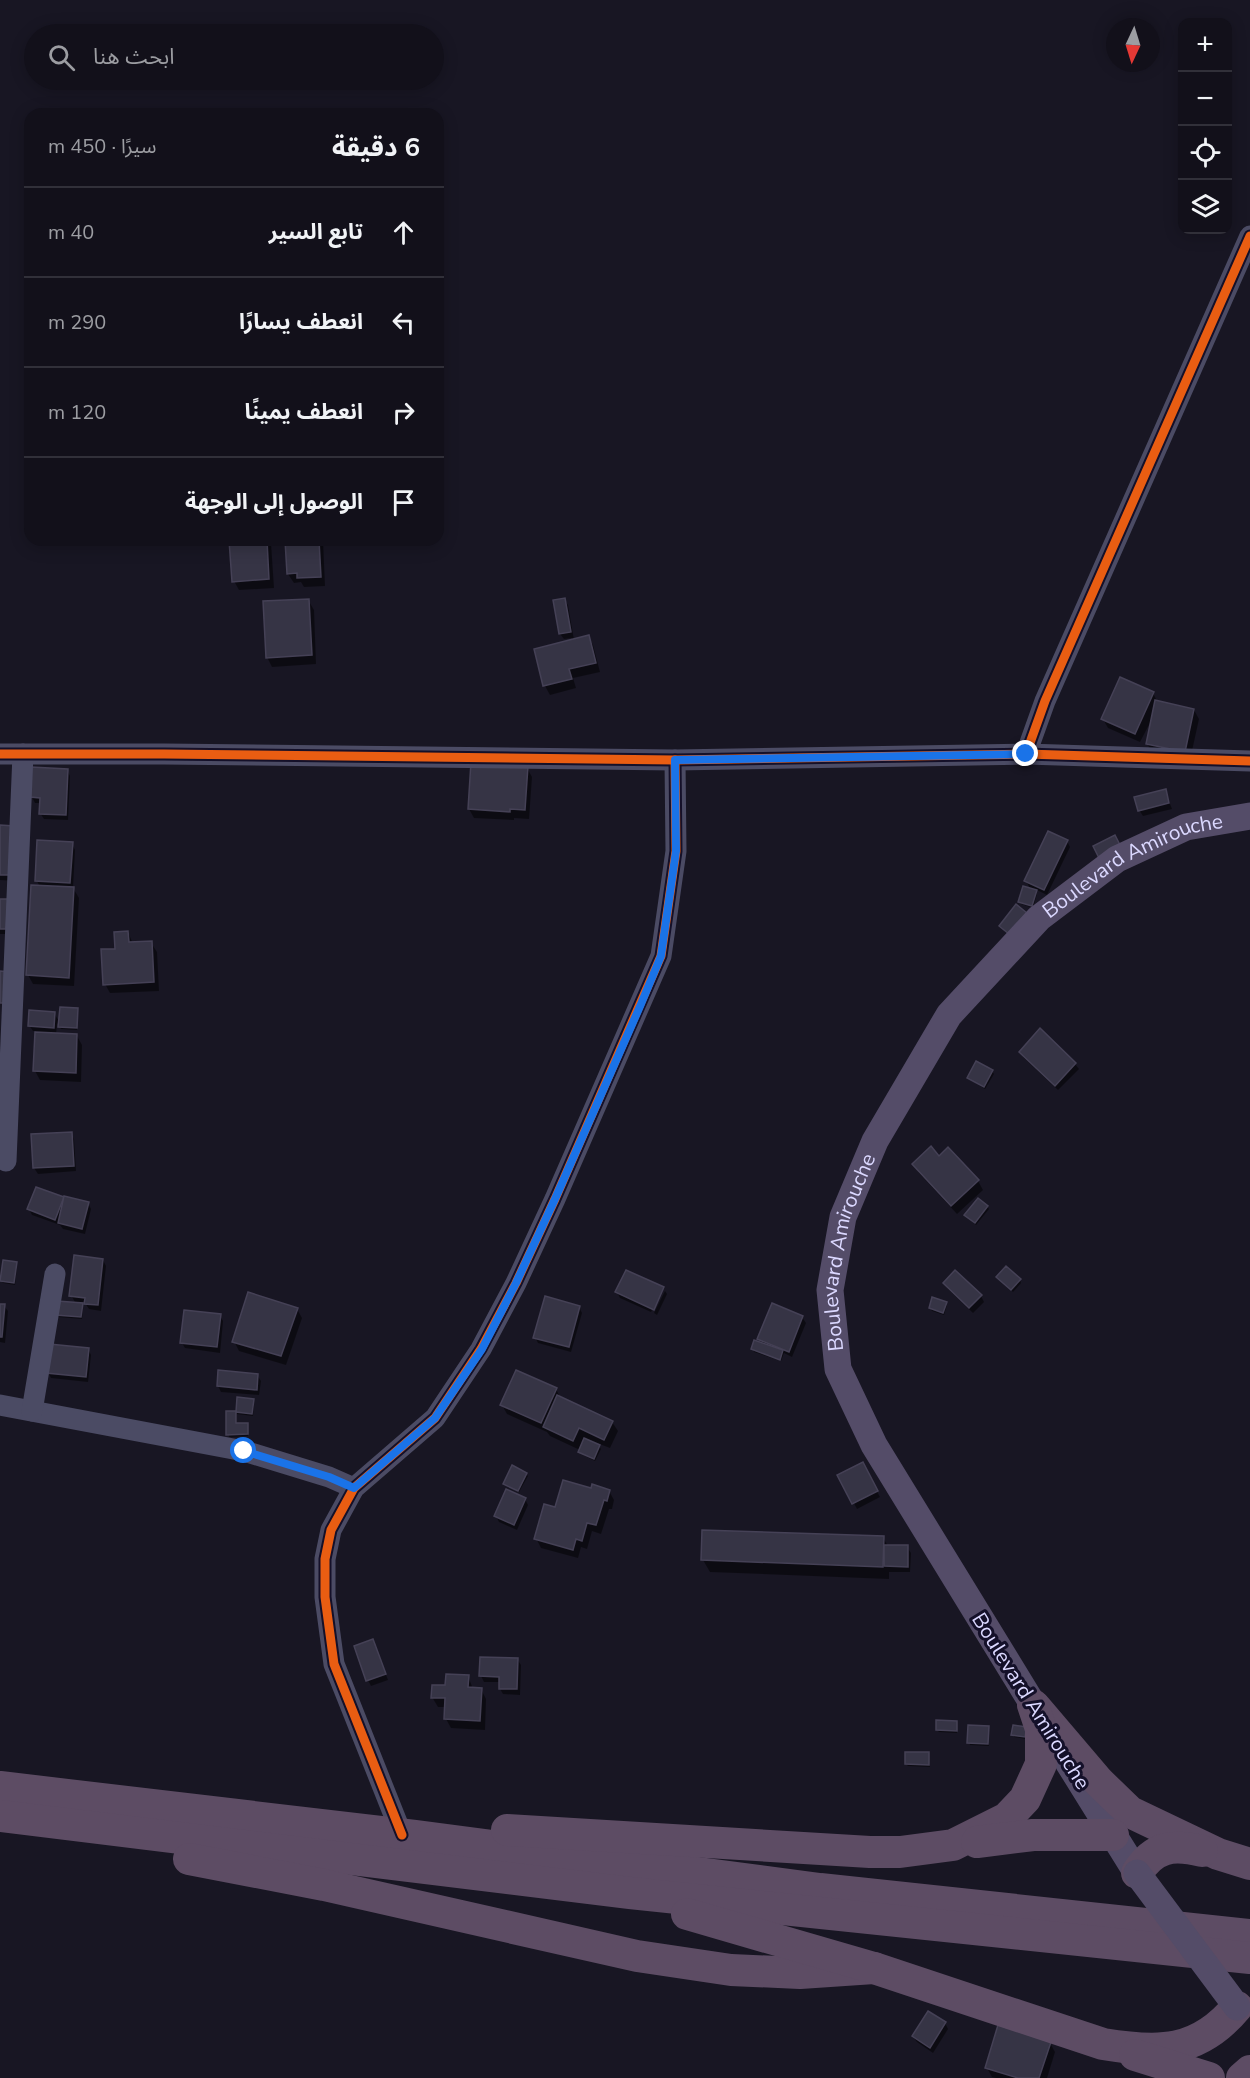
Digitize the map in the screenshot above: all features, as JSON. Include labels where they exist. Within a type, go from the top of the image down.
[{"type":"highway","points":[[953,1845],[1007,1818],[1025,1799],[1041,1764],[1041,1729],[1027,1695]]},
{"type":"highway","points":[[1027,1695],[1099,1782],[1130,1812],[1218,1854]]},
{"type":"highway","points":[[0,1787],[408,1835],[820,1889],[1250,1935]]},
{"type":"highway","points":[[0,1816],[630,1893],[1250,1958]]},
{"type":"highway","points":[[0,1821],[324,1886],[637,1956],[731,1970],[800,1973],[874,1968]]},
{"type":"highway","points":[[408,1835],[528,1830],[870,1852],[900,1852],[1033,1835],[1113,1835]]},
{"type":"highway","points":[[1137,1873],[1146,1859],[1163,1849],[1185,1847],[1250,1864]]},
{"type":"highway","points":[[630,1893],[684,1913],[874,1968],[1169,2067],[1209,2078]]},
{"type":"highway","points":[[648,1957],[740,1929]]},
{"type":"highway","points":[[1103,2044],[1141,2050],[1178,2046],[1207,2036],[1227,2019],[1244,2015]]},
{"type":"highway","points":[[1242,2078],[1250,2071]]},
{"type":"main road","name":"Boulevard Amirouche","points":[[1244,2015],[1137,1873],[874,1445],[838,1369],[830,1290],[843,1217],[875,1141],[949,1016],[1039,918],[1117,859],[1186,827],[1250,816]]},
{"type":"street","points":[[1026,754],[1045,701],[1250,236]]},
{"type":"street","points":[[0,754],[675,760],[1026,754],[1250,761]]},
{"type":"street","points":[[6,1161],[23,754]]},
{"type":"street","points":[[408,1835],[334,1664],[325,1597],[325,1559],[331,1530],[354,1488],[435,1418],[482,1349],[535,1241],[622,1047],[661,956],[676,851],[675,760]]},
{"type":"street","points":[[32,1411],[55,1274]]},
{"type":"street","points":[[0,1405],[244,1451],[329,1477],[354,1488]]},
{"type":"building","points":[[229,546],[267,546],[269,579],[232,582]]},
{"type":"building","points":[[285,546],[319,546],[321,577],[297,578],[297,573],[287,574]]},
{"type":"building","points":[[565,598],[571,632],[559,634],[553,600]]},
{"type":"building","points":[[309,599],[312,655],[266,658],[263,601]]},
{"type":"building","points":[[589,635],[596,663],[569,669],[572,679],[543,686],[534,649]]},
{"type":"building","points":[[1120,677],[1154,692],[1135,734],[1101,719]]},
{"type":"building","points":[[1155,700],[1194,709],[1185,752],[1146,744]]},
{"type":"building","points":[[471,762],[528,766],[525,810],[510,809],[510,812],[468,809]]},
{"type":"building","points":[[31,767],[68,769],[66,815],[39,814],[40,798],[30,797]]},
{"type":"building","points":[[1166,789],[1169,803],[1138,811],[1134,797]]},
{"type":"building","points":[[0,825],[14,826],[12,875],[0,875]]},
{"type":"building","points":[[1048,831],[1068,840],[1044,890],[1024,881]]},
{"type":"building","points":[[1115,835],[1122,849],[1100,860],[1093,846]]},
{"type":"building","points":[[37,840],[73,842],[70,883],[35,881]]},
{"type":"building","points":[[31,885],[74,887],[69,978],[26,975]]},
{"type":"building","points":[[1023,886],[1037,890],[1032,906],[1018,902]]},
{"type":"building","points":[[0,899],[8,899],[6,929],[0,929]]},
{"type":"building","points":[[1016,904],[1027,913],[1009,934],[999,926]]},
{"type":"building","points":[[128,931],[129,942],[152,941],[154,982],[103,985],[101,949],[115,949],[114,932]]},
{"type":"building","points":[[0,971],[10,972],[9,1003],[0,1003]]},
{"type":"building","points":[[60,1007],[78,1008],[77,1028],[58,1027]]},
{"type":"building","points":[[29,1010],[55,1012],[54,1028],[28,1026]]},
{"type":"building","points":[[1040,1028],[1076,1063],[1055,1086],[1019,1052]]},
{"type":"building","points":[[35,1032],[77,1034],[76,1073],[33,1071]]},
{"type":"building","points":[[976,1061],[993,1070],[984,1087],[967,1078]]},
{"type":"building","points":[[72,1132],[74,1166],[33,1168],[31,1134]]},
{"type":"building","points":[[931,1146],[939,1156],[948,1147],[979,1180],[951,1206],[912,1164]]},
{"type":"building","points":[[36,1187],[64,1197],[55,1220],[27,1209]]},
{"type":"building","points":[[64,1196],[89,1202],[82,1229],[58,1223]]},
{"type":"building","points":[[978,1198],[988,1206],[975,1223],[964,1215]]},
{"type":"building","points":[[74,1255],[103,1259],[98,1305],[84,1304],[85,1298],[69,1296]]},
{"type":"building","points":[[3,1260],[17,1262],[14,1283],[0,1281]]},
{"type":"building","points":[[1006,1266],[1021,1279],[1011,1290],[996,1277]]},
{"type":"building","points":[[626,1270],[664,1287],[654,1310],[615,1292]]},
{"type":"building","points":[[955,1270],[982,1295],[969,1308],[943,1283]]},
{"type":"building","points":[[248,1292],[298,1308],[281,1356],[232,1342]]},
{"type":"building","points":[[545,1296],[580,1306],[569,1347],[533,1338]]},
{"type":"building","points":[[932,1297],[947,1302],[943,1313],[929,1308]]},
{"type":"building","points":[[57,1301],[83,1303],[81,1317],[55,1315]]},
{"type":"building","points":[[772,1303],[803,1316],[789,1352],[757,1339]]},
{"type":"building","points":[[0,1304],[5,1304],[2,1337],[0,1337]]},
{"type":"building","points":[[184,1310],[221,1314],[217,1347],[180,1343]]},
{"type":"building","points":[[754,1340],[783,1350],[780,1360],[751,1349]]},
{"type":"building","points":[[49,1344],[89,1348],[86,1377],[46,1373]]},
{"type":"building","points":[[218,1370],[258,1374],[257,1390],[217,1386]]},
{"type":"building","points":[[516,1370],[557,1388],[541,1423],[500,1405]]},
{"type":"building","points":[[557,1395],[613,1421],[604,1440],[579,1428],[573,1441],[543,1427]]},
{"type":"building","points":[[237,1397],[254,1399],[252,1414],[236,1412]]},
{"type":"building","points":[[226,1411],[236,1411],[236,1423],[248,1423],[248,1434],[226,1435]]},
{"type":"building","points":[[584,1438],[600,1445],[594,1459],[578,1452]]},
{"type":"building","points":[[863,1462],[878,1491],[852,1504],[837,1475]]},
{"type":"building","points":[[512,1465],[527,1473],[518,1491],[503,1484]]},
{"type":"building","points":[[563,1480],[591,1488],[592,1484],[610,1490],[607,1501],[604,1500],[596,1525],[587,1523],[582,1541],[576,1539],[573,1550],[534,1539],[544,1504],[555,1507]]},
{"type":"building","points":[[506,1489],[526,1498],[514,1525],[494,1516]]},
{"type":"building","points":[[702,1530],[884,1536],[883,1567],[701,1560]]},
{"type":"building","points":[[884,1545],[908,1545],[908,1567],[884,1566]]},
{"type":"building","points":[[373,1639],[386,1674],[366,1681],[354,1646]]},
{"type":"building","points":[[480,1657],[518,1658],[517,1689],[499,1689],[499,1677],[479,1676]]},
{"type":"building","points":[[446,1674],[469,1675],[468,1687],[482,1688],[480,1721],[444,1719],[445,1698],[431,1698],[432,1685],[445,1685]]},
{"type":"building","points":[[936,1720],[957,1721],[957,1731],[936,1730]]},
{"type":"building","points":[[968,1725],[989,1726],[988,1744],[967,1743]]},
{"type":"building","points":[[1013,1725],[1027,1727],[1025,1737],[1011,1735]]},
{"type":"building","points":[[905,1752],[929,1752],[929,1765],[905,1764]]},
{"type":"building","points":[[928,2011],[946,2022],[930,2048],[912,2036]]},
{"type":"building","points":[[998,2025],[1051,2042],[1039,2078],[1018,2078],[985,2068]]},
{"type":"cycle path","points":[[1026,754],[1045,701],[1250,236]]},
{"type":"cycle path","points":[[0,754],[675,760],[1026,754],[1250,761]]},
{"type":"cycle path","points":[[402,1835],[334,1664],[325,1597],[325,1559],[331,1530],[354,1488],[435,1418],[481,1349],[516,1283],[555,1199],[661,956],[676,851],[675,760]]},
{"type":"route","points":[[244,1451],[329,1477],[354,1488],[435,1418],[482,1349],[555,1199],[661,956],[676,851],[675,760],[1026,754]]}]
